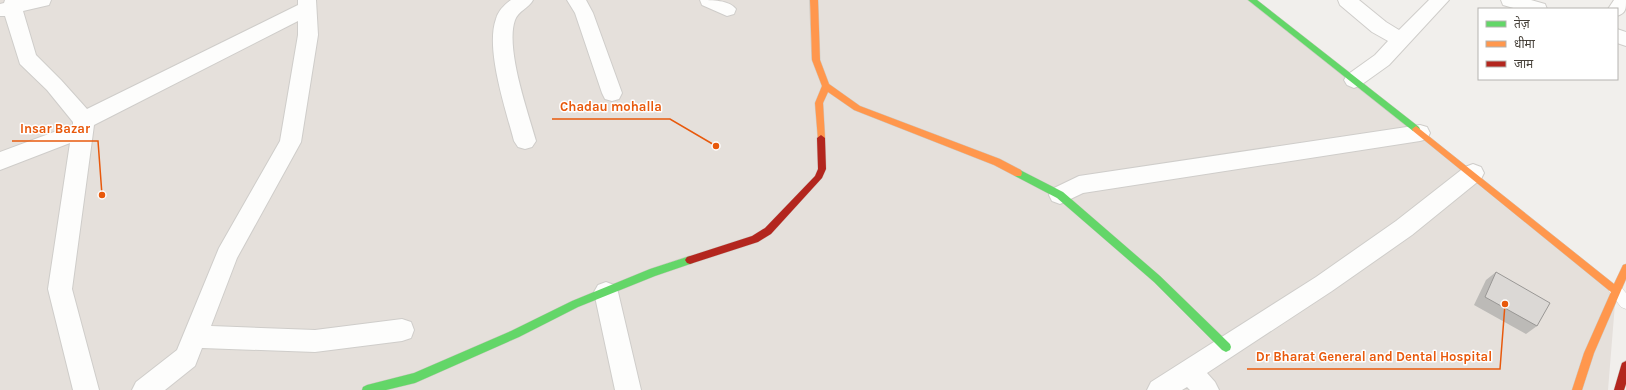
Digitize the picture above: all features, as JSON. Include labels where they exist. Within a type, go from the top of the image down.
[{"type":"main road","points":[[814,0],[816,60],[826,86],[857,108],[997,162],[1060,195],[1157,279],[1226,347]]},
{"type":"main road","points":[[1252,0],[1473,173],[1616,291]]},
{"type":"main road","points":[[367,390],[415,378],[515,334],[575,304],[653,272],[755,239],[768,231],[813,184],[822,169],[819,103],[826,86]]},
{"type":"main road","points":[[1577,390],[1589,353],[1626,268]]},
{"type":"main road","points":[[1619,390],[1626,366]]},
{"type":"street","points":[[42,0],[9,6],[27,59],[54,85],[83,125],[60,289],[86,390]]},
{"type":"street","points":[[524,0],[509,12],[505,20],[503,33],[507,71],[525,141]]},
{"type":"street","points":[[576,0],[584,13],[612,93]]},
{"type":"street","points":[[709,0],[727,9]]},
{"type":"street","points":[[1347,0],[1379,27],[1401,40]]},
{"type":"street","points":[[1354,80],[1382,60],[1440,0]]},
{"type":"street","points":[[1510,0],[1535,8]]},
{"type":"street","points":[[1618,8],[1624,0]]},
{"type":"street","points":[[0,161],[83,125],[307,4],[308,36],[290,142],[227,255],[186,358],[145,390]]},
{"type":"street","points":[[1060,195],[1071,188],[1086,184],[1420,133]]},
{"type":"street","points":[[1160,390],[1324,284],[1404,228],[1473,173]]},
{"type":"street","points":[[606,292],[628,390]]},
{"type":"street","points":[[194,337],[315,341],[402,330]]},
{"type":"street","points":[[1189,371],[1206,390]]},
{"type":"lane","points":[[1616,291],[1626,303]]},
{"type":"shaded area","points":[[0,0],[1249,0],[1616,291],[1608,390],[0,390]]},
{"type":"building","points":[[1496,272],[1550,303],[1537,326],[1485,297]]},
{"type":"traffic: fast","points":[[1252,0],[1416,129]]},
{"type":"traffic: fast","points":[[1018,173],[1060,195],[1157,279],[1226,347]]},
{"type":"traffic: fast","points":[[367,390],[415,378],[515,334],[575,304],[653,272],[690,260]]},
{"type":"traffic: slow","points":[[814,0],[816,60],[826,86],[857,108],[997,162],[1018,173]]},
{"type":"traffic: slow","points":[[821,138],[819,103],[826,86]]},
{"type":"traffic: slow","points":[[1416,129],[1616,291]]},
{"type":"traffic: slow","points":[[1577,390],[1589,353],[1626,268]]},
{"type":"traffic: jam","points":[[690,260],[755,239],[768,231],[818,178],[822,169],[821,138]]},
{"type":"traffic: jam","points":[[1619,390],[1626,366]]},
{"type":"place","name":"Chadau mohalla","points":[[716,146]]},
{"type":"place","name":"Insar Bazar","points":[[102,195]]},
{"type":"place","name":"Dr Bharat General and Dental Hospital","points":[[1505,304]]}]
